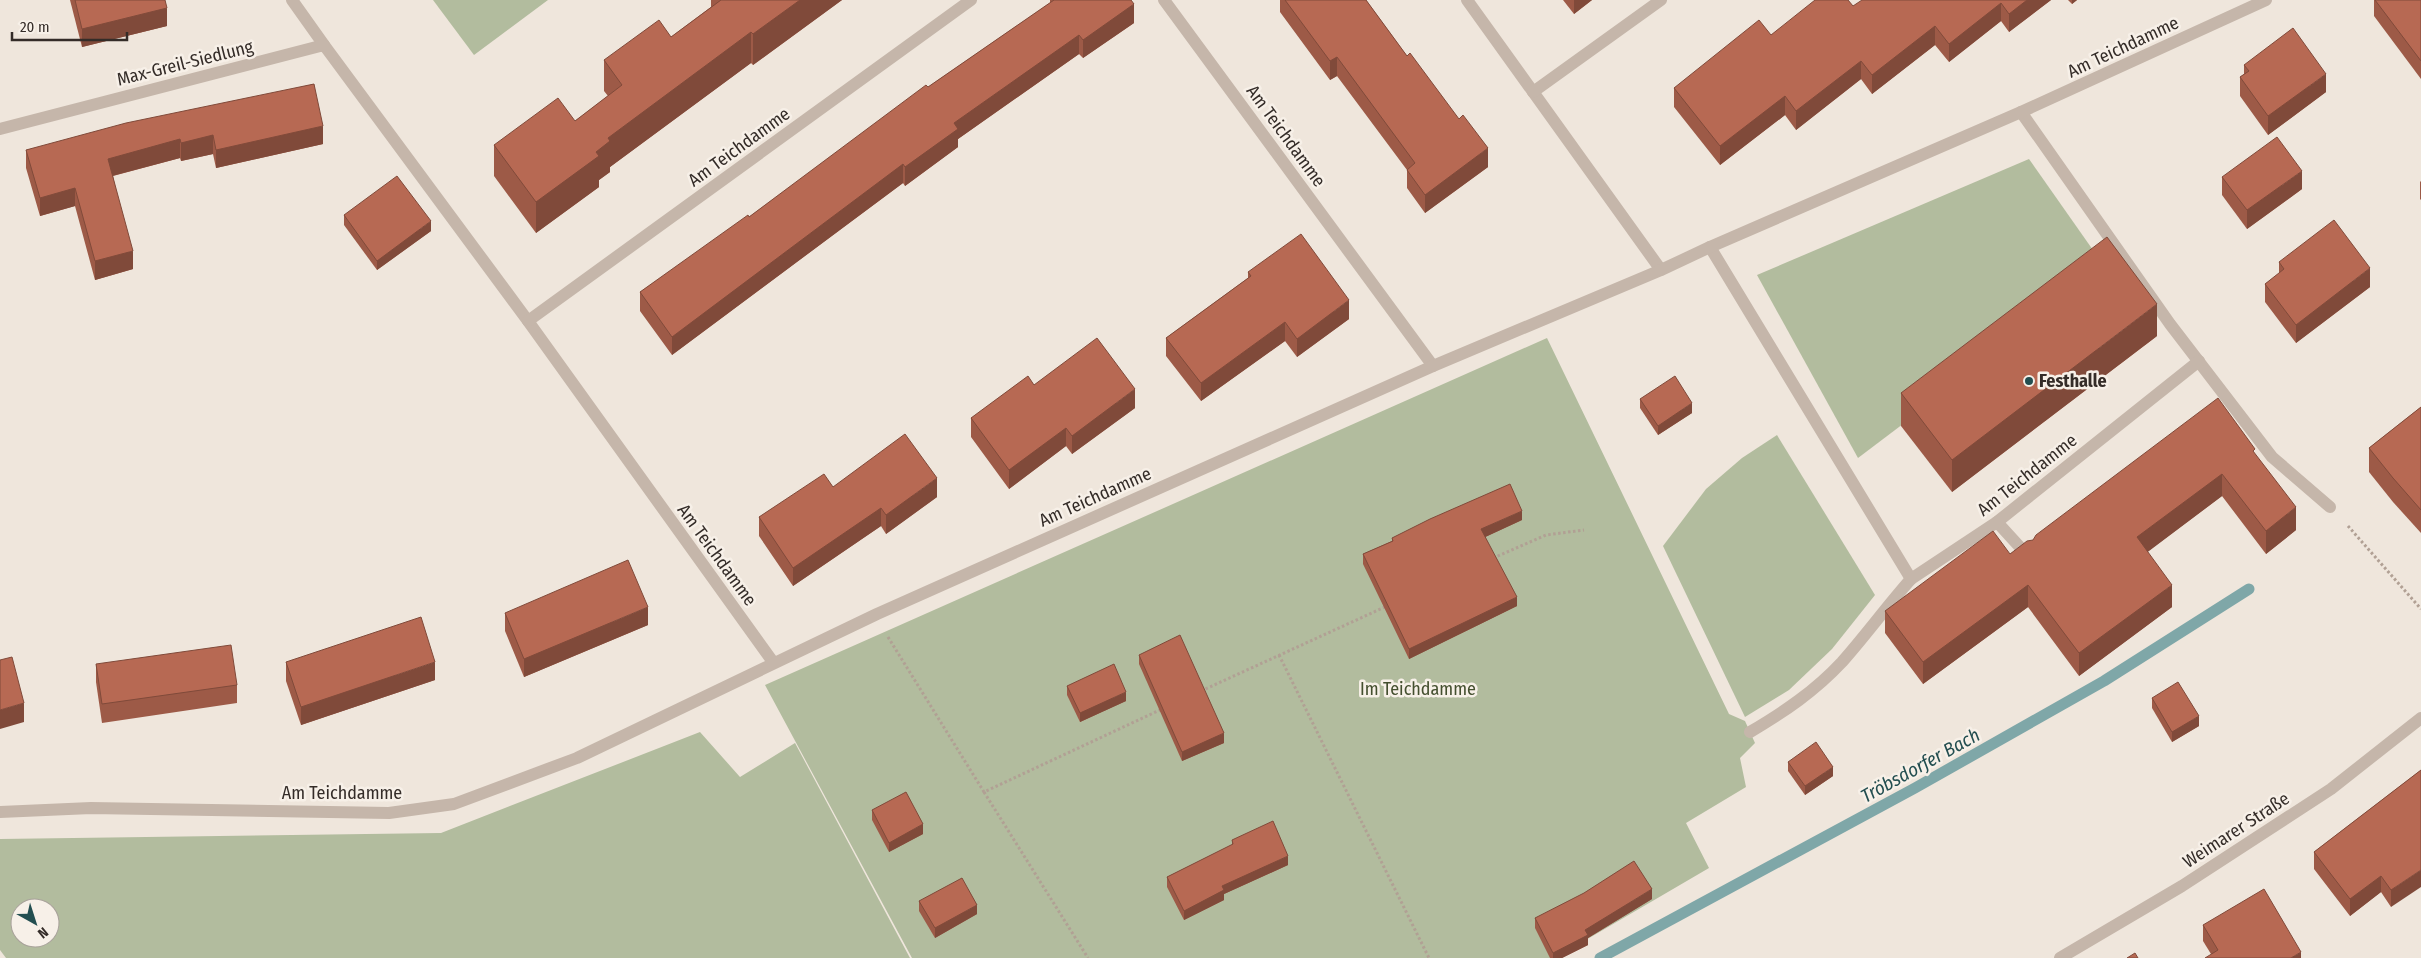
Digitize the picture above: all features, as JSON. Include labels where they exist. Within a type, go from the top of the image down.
[{"type":"street","points":[[292,0],[324,45]]},
{"type":"street","name":"Am Teichdamme","points":[[528,322],[971,0]]},
{"type":"street","name":"Am Teichdamme","points":[[1164,0],[1433,366]]},
{"type":"street","points":[[1467,0],[1661,270]]},
{"type":"street","points":[[1533,92],[1661,0]]},
{"type":"street","name":"Am Teichdamme","points":[[0,812],[91,808],[389,813],[454,804],[578,758],[773,662],[886,610],[1433,366],[1661,270],[2021,112],[2266,0]]},
{"type":"street","name":"Max-Greil-Siedlung","points":[[0,128],[324,45]]},
{"type":"street","name":"Am Teichdamme","points":[[324,45],[528,322],[773,662]]},
{"type":"street","points":[[2021,112],[2199,362],[2272,457],[2330,507]]},
{"type":"street","points":[[1710,247],[1884,538],[1911,579]]},
{"type":"street","name":"Am Teichdamme","points":[[1750,732],[1796,704],[1842,662],[1911,579],[1997,522],[2199,362]]},
{"type":"street","points":[[1997,522],[2028,556]]},
{"type":"street","name":"Weimarer Straße","points":[[2060,958],[2182,886],[2331,789],[2421,718]]},
{"type":"path","points":[[2330,507],[2421,609]]},
{"type":"path","points":[[1492,559],[1546,535],[1584,530]]},
{"type":"path","points":[[1198,692],[1394,603]]},
{"type":"path","points":[[894,651],[1088,958]]},
{"type":"path","points":[[1279,655],[1429,958]]},
{"type":"path","points":[[984,792],[1162,709]]},
{"type":"green space","points":[[433,0],[548,0],[474,55]]},
{"type":"green space","points":[[2029,159],[2107,270],[1858,458],[1757,275]]},
{"type":"green space","name":"Im Teichdamme","points":[[1547,338],[1729,714],[1745,721],[1755,743],[1740,758],[1746,787],[1686,823],[1709,868],[1555,958],[912,958],[765,685]]},
{"type":"green space","points":[[1777,435],[1875,595],[1832,649],[1789,690],[1745,717],[1663,546],[1706,489],[1742,458]]},
{"type":"green space","points":[[700,732],[740,777],[795,743],[910,958],[6,958],[0,950],[0,839],[441,833]]},
{"type":"building","points":[[75,0],[165,0],[167,8],[82,29]]},
{"type":"building","points":[[721,0],[800,0],[753,34],[751,32],[608,138],[610,141],[596,152],[599,156],[536,202],[494,145],[558,98],[575,121],[622,85],[604,60],[659,20],[671,37]]},
{"type":"building","points":[[1054,0],[1131,0],[1134,4],[1083,40],[1079,35],[954,123],[958,129],[905,167],[903,164],[672,337],[640,292],[748,215],[749,217],[926,85],[928,87]]},
{"type":"building","points":[[1285,0],[1366,0],[1407,56],[1410,53],[1459,119],[1463,115],[1488,148],[1425,195],[1407,170],[1415,163],[1337,57],[1330,61]]},
{"type":"building","points":[[1815,0],[1848,0],[1853,6],[1862,0],[2027,0],[2009,14],[2001,3],[1949,44],[1935,26],[1872,75],[1861,61],[1796,111],[1785,96],[1720,146],[1674,88],[1759,20],[1771,35]]},
{"type":"building","points":[[2375,0],[2421,0],[2421,61]]},
{"type":"building","points":[[2293,28],[2326,74],[2268,116],[2240,77],[2249,71],[2244,65]]},
{"type":"building","points":[[314,84],[323,126],[216,150],[213,135],[181,143],[180,139],[108,159],[133,251],[95,261],[75,188],[40,198],[26,150],[126,123]]},
{"type":"building","points":[[2277,137],[2302,171],[2247,210],[2222,177]]},
{"type":"building","points":[[397,176],[431,221],[377,261],[344,215]]},
{"type":"building","points":[[2334,220],[2370,268],[2296,325],[2265,284],[2284,269],[2279,262]]},
{"type":"building","points":[[1301,234],[1349,300],[1297,339],[1285,322],[1201,383],[1166,338],[1251,276],[1248,272]]},
{"type":"building","name":"Festhalle","points":[[2107,237],[2157,304],[1952,460],[1901,393]]},
{"type":"building","points":[[1097,338],[1135,389],[1072,436],[1066,428],[1009,470],[971,418],[1028,376],[1034,385]]},
{"type":"building","points":[[1675,376],[1692,403],[1658,426],[1640,399]]},
{"type":"building","points":[[2218,398],[2255,449],[2253,451],[2296,507],[2266,531],[2222,474],[2137,537],[2172,585],[2079,653],[2028,585],[1923,662],[1885,611],[1993,531],[2010,554],[2027,541],[2033,540],[2036,535]]},
{"type":"building","points":[[2421,407],[2421,510],[2369,448]]},
{"type":"building","points":[[905,434],[937,478],[886,515],[881,508],[793,568],[759,517],[824,474],[833,487]]},
{"type":"building","points":[[1510,484],[1522,511],[1481,529],[1517,597],[1409,649],[1363,554],[1393,541],[1392,538],[1430,519]]},
{"type":"building","points":[[628,560],[648,607],[524,659],[505,613]]},
{"type":"building","points":[[421,617],[435,662],[301,707],[286,662]]},
{"type":"building","points":[[1180,635],[1224,733],[1182,752],[1139,655]]},
{"type":"building","points":[[231,645],[237,685],[102,704],[96,664]]},
{"type":"building","points":[[12,657],[24,703],[0,710],[0,660]]},
{"type":"building","points":[[1114,664],[1126,692],[1080,713],[1067,686]]},
{"type":"building","points":[[2178,682],[2199,716],[2172,732],[2152,698]]},
{"type":"building","points":[[1816,742],[1833,767],[1805,786],[1788,762]]},
{"type":"building","points":[[2421,770],[2421,870],[2391,890],[2381,876],[2350,899],[2314,852]]},
{"type":"building","points":[[906,792],[923,824],[889,843],[872,810]]},
{"type":"building","points":[[1273,821],[1288,856],[1222,886],[1224,890],[1184,911],[1167,877],[1233,844],[1232,840]]},
{"type":"building","points":[[1634,861],[1652,889],[1585,930],[1588,935],[1553,953],[1535,918],[1584,893]]},
{"type":"building","points":[[962,878],[977,905],[935,928],[919,901]]},
{"type":"building","points":[[2264,889],[2301,952],[2291,958],[2205,958],[2218,950],[2203,925]]},
{"type":"building","points":[[2135,953],[2138,958],[2127,958]]},
{"type":"waterway","name":"Tröbsdorfer Bach","points":[[1600,958],[1915,788],[2104,681],[2249,589]]},
{"type":"place","name":"Festhalle","points":[[2029,381]]}]
